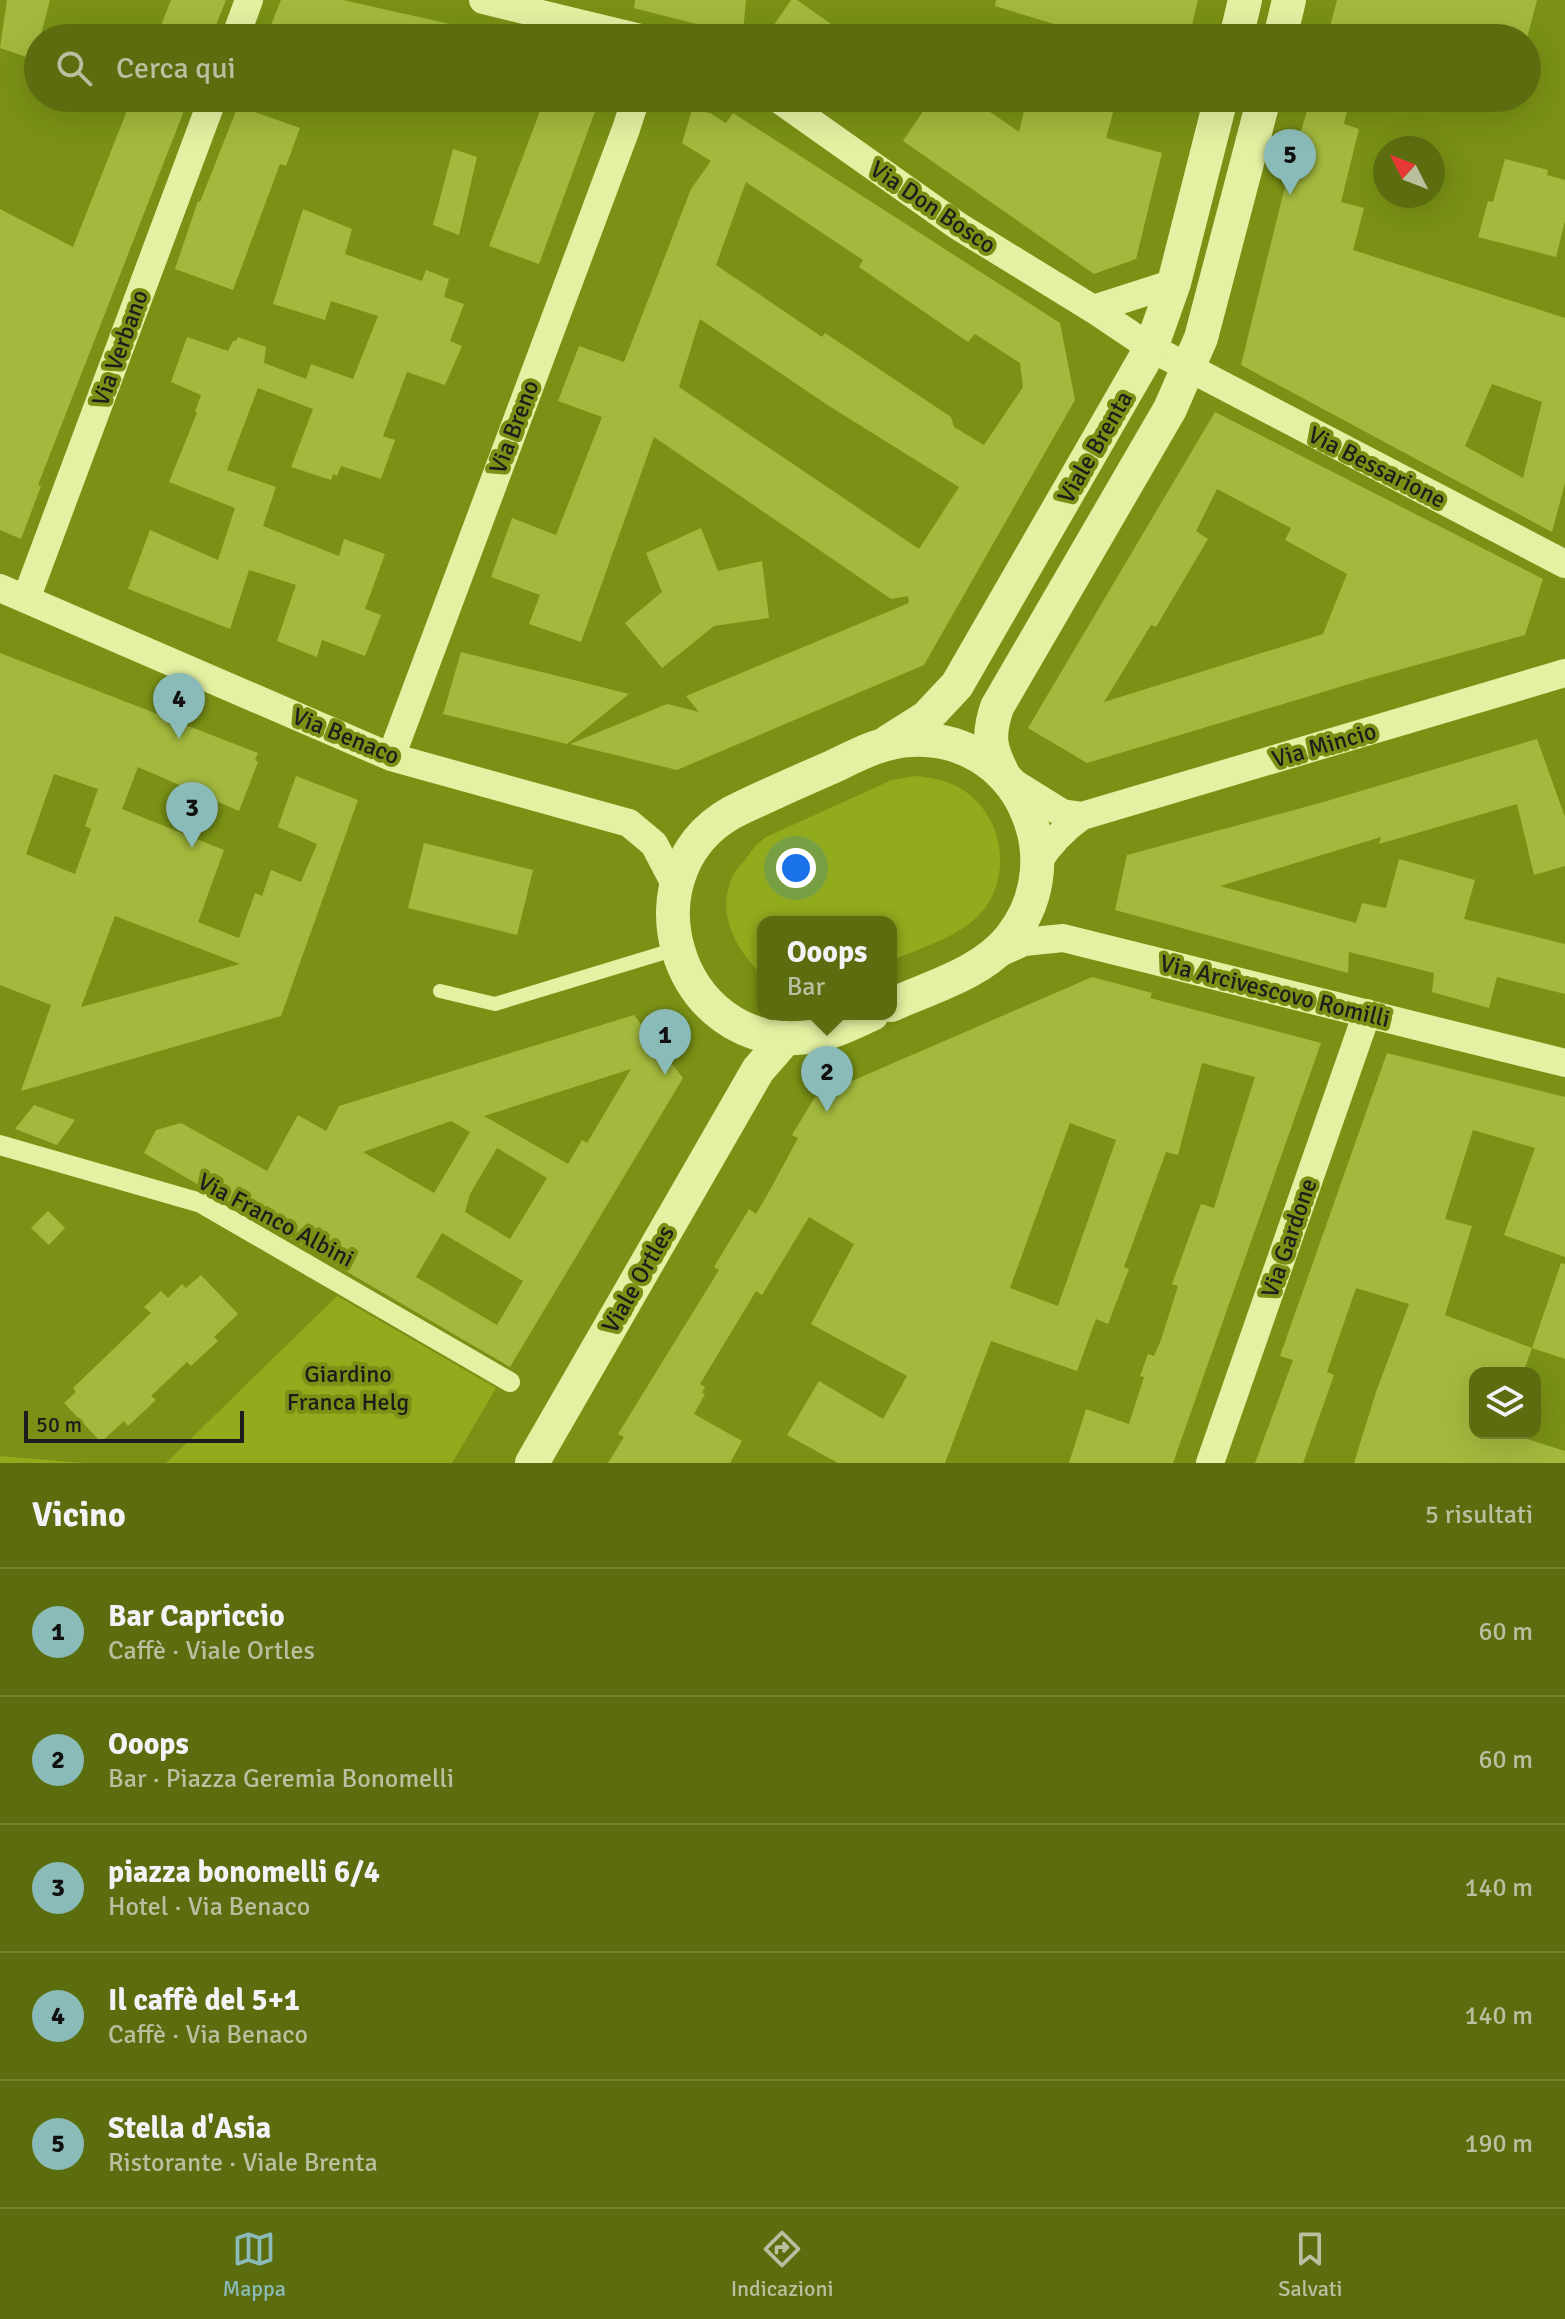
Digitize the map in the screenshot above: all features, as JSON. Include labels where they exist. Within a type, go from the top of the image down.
[{"type":"street","points":[[240,24],[249,0]]},
{"type":"street","points":[[483,0],[580,24]]},
{"type":"street","points":[[1239,24],[1245,0]]},
{"type":"street","points":[[1283,24],[1289,0]]},
{"type":"street","name":"Via Verbano","points":[[13,593],[207,112]]},
{"type":"street","name":"Via Breno","points":[[391,757],[631,112]]},
{"type":"street","name":"Via Don Bosco","points":[[797,112],[958,226],[1189,370]]},
{"type":"street","name":"Viale Brenta","points":[[881,745],[927,717],[957,685],[1151,348],[1174,283],[1217,112]]},
{"type":"street","name":"Viale Brenta","points":[[1004,776],[990,740],[990,726],[997,707],[1170,409],[1189,370],[1201,338],[1260,112]]},
{"type":"street","points":[[1093,309],[1174,283]]},
{"type":"street","name":"Via Bessarione","points":[[1189,370],[1565,564]]},
{"type":"street","name":"Via Benaco","points":[[13,593],[391,757],[629,823],[654,844],[676,886]]},
{"type":"street","name":"Via Mincio","points":[[1038,862],[1066,827],[1082,816],[1565,673]]},
{"type":"street","points":[[857,1020],[823,1034],[786,1038],[767,1035],[731,1021],[715,1010],[695,988],[676,949],[672,914],[676,886],[692,850],[705,834],[728,815],[881,745],[910,740],[946,743],[974,754],[1062,813],[1082,816]]},
{"type":"street","points":[[897,1002],[968,971],[987,959],[1009,939],[1026,913],[1037,877],[1036,837],[1026,808],[1004,776]]},
{"type":"street","name":"Via Arcivescovo Romilli","points":[[987,959],[1024,942],[1063,938],[1565,1063]]},
{"type":"street","name":"Via Gardone","points":[[1210,1463],[1367,1013]]},
{"type":"street","name":"Viale Ortles","points":[[731,1021],[741,1037],[747,1058],[744,1095]]},
{"type":"street","name":"Viale Ortles","points":[[532,1463],[758,1070],[786,1038]]},
{"type":"street","name":"Via Franco Albini","points":[[0,1145],[201,1203],[510,1382]]},
{"type":"lane","points":[[440,991],[495,1004],[676,949]]},
{"type":"green space","points":[[916,776],[935,779],[958,787],[977,802],[988,816],[1000,849],[997,884],[990,900],[970,923],[949,936],[897,958],[897,916],[757,916],[757,970],[742,951],[730,928],[726,902],[733,875],[766,837],[892,780]]},
{"type":"green space","name":"Giardino Franca Helg","points":[[337,1296],[496,1388],[452,1463],[166,1463]]},
{"type":"green space","points":[[0,1456],[82,1463],[0,1463]]},
{"type":"building","points":[[7,0],[50,0],[44,24],[24,24],[24,56],[0,48]]},
{"type":"building","points":[[171,0],[226,0],[217,24],[162,24]]},
{"type":"building","points":[[281,0],[343,0],[450,24],[271,24]]},
{"type":"building","points":[[635,0],[746,0],[744,24],[698,24],[634,8]]},
{"type":"building","points":[[791,0],[797,0],[831,24],[775,24]]},
{"type":"building","points":[[996,0],[1198,0],[1192,24],[1054,24],[995,6]]},
{"type":"building","points":[[1337,0],[1537,0],[1531,24],[1331,24]]},
{"type":"building","points":[[126,112],[184,112],[38,485],[41,486],[21,539],[0,530],[0,209],[73,247]]},
{"type":"building","points":[[236,112],[255,112],[300,128],[286,166],[280,164],[233,290],[175,269]]},
{"type":"building","points":[[540,112],[595,112],[539,264],[489,246]]},
{"type":"building","points":[[691,112],[710,113],[726,123],[733,113],[1060,323],[1075,400],[924,665],[677,770],[570,744],[667,704],[699,712],[686,696],[909,603],[908,596],[891,599],[654,437],[581,642],[529,624],[540,595],[491,577],[512,518],[556,535],[602,417],[558,401],[579,346],[624,362],[691,189],[711,161],[682,143]],"holes":[[[746,182],[863,260],[859,267],[968,342],[975,334],[1020,363],[1023,387],[984,445],[954,427],[951,417],[825,333],[822,337],[716,265]],[[700,319],[829,406],[959,487],[919,549],[679,387]]]},
{"type":"building","points":[[923,112],[990,112],[1019,132],[1024,112],[1113,112],[1106,138],[1162,153],[1136,259],[1094,274],[903,141]]},
{"type":"building","points":[[1307,112],[1347,112],[1344,124],[1359,129],[1341,202],[1364,208],[1353,250],[1565,318],[1565,483],[1552,532],[1241,365],[1289,170]],"holes":[[[1492,384],[1542,402],[1523,478],[1465,446]]]},
{"type":"building","points":[[453,149],[477,157],[459,235],[433,225]]},
{"type":"building","points":[[1505,159],[1548,170],[1547,175],[1565,180],[1565,221],[1556,257],[1478,237],[1488,201],[1493,202]]},
{"type":"building","points":[[303,209],[352,229],[345,254],[422,281],[426,270],[449,279],[444,297],[464,304],[450,341],[462,346],[445,385],[407,372],[383,436],[395,440],[381,479],[341,466],[337,476],[333,474],[331,480],[291,467],[313,409],[258,388],[227,470],[276,487],[263,526],[339,556],[344,539],[385,554],[365,609],[381,615],[365,656],[322,640],[317,657],[277,641],[296,585],[249,570],[230,629],[128,589],[150,530],[218,560],[235,508],[169,482],[197,413],[201,395],[171,382],[187,337],[228,351],[238,337],[266,347],[264,363],[306,379],[311,364],[353,379],[378,316],[331,301],[325,320],[273,304]]},
{"type":"building","points":[[1215,412],[1543,579],[1525,635],[1087,763],[1028,728]],"holes":[[[1217,489],[1291,528],[1285,540],[1347,574],[1323,634],[1104,702],[1151,625],[1156,627],[1208,539],[1196,531]]]},
{"type":"building","points":[[701,528],[718,571],[762,561],[769,618],[714,626],[662,668],[625,623],[662,592],[646,553]]},
{"type":"building","points":[[461,652],[629,694],[567,744],[443,714]]},
{"type":"building","points":[[0,653],[258,753],[255,760],[258,762],[239,811],[138,767],[122,809],[224,850],[198,922],[239,938],[255,893],[262,896],[271,870],[301,882],[317,844],[278,827],[296,776],[358,800],[281,1016],[21,1091],[51,1005],[0,985]],"holes":[[[54,774],[98,789],[85,826],[91,829],[75,874],[26,854]],[[115,916],[240,964],[81,1007]]]},
{"type":"building","points":[[1537,739],[1565,817],[1565,866],[1534,875],[1517,804],[1379,844],[1381,837],[1220,886],[1356,923],[1362,903],[1386,908],[1399,859],[1475,880],[1464,919],[1565,944],[1565,994],[1497,977],[1489,1008],[1432,992],[1434,973],[1349,952],[1348,973],[1115,910],[1127,855],[1320,803]]},
{"type":"building","points":[[424,843],[533,870],[517,935],[408,908]]},
{"type":"building","points":[[1092,977],[1152,993],[1150,998],[1321,1043],[1173,1463],[1069,1463],[1086,1409],[1129,1424],[1144,1377],[1140,1376],[1148,1354],[1154,1356],[1161,1340],[1178,1286],[1172,1284],[1201,1204],[1214,1208],[1255,1077],[1202,1063],[1178,1155],[1166,1152],[1124,1267],[1129,1269],[1108,1324],[1096,1319],[1077,1371],[991,1341],[945,1463],[838,1463],[787,1435],[819,1381],[883,1419],[907,1376],[811,1324],[854,1244],[809,1217],[762,1295],[756,1291],[700,1384],[705,1387],[702,1393],[705,1394],[694,1414],[742,1441],[730,1463],[608,1463],[624,1437],[618,1434],[719,1270],[714,1267],[749,1209],[756,1214],[770,1190],[798,1138],[792,1135],[815,1097]],"holes":[[[1070,1123],[1116,1140],[1058,1306],[1010,1288]]]},
{"type":"building","points":[[634,1015],[683,1078],[510,1367],[144,1153],[156,1130],[181,1123],[267,1171],[298,1115],[326,1131],[339,1106]],"holes":[[[631,1069],[587,1143],[582,1140],[568,1164],[484,1116]],[[451,1121],[470,1132],[434,1193],[363,1152]],[[497,1148],[547,1178],[510,1239],[465,1212],[470,1194]],[[442,1233],[523,1281],[497,1325],[416,1277]]]},
{"type":"building","points":[[1387,1053],[1565,1097],[1565,1257],[1504,1235],[1535,1148],[1473,1130],[1445,1219],[1472,1226],[1445,1315],[1532,1348],[1525,1367],[1469,1367],[1469,1439],[1527,1439],[1565,1451],[1565,1463],[1354,1463],[1376,1392],[1409,1304],[1356,1288],[1327,1372],[1334,1375],[1303,1463],[1255,1463],[1293,1360],[1280,1356]]},
{"type":"building","points":[[34,1105],[75,1120],[57,1145],[15,1129]]},
{"type":"building","points":[[48,1211],[65,1228],[49,1245],[31,1228]]},
{"type":"building","points":[[1561,1263],[1565,1264],[1565,1359],[1532,1348]]},
{"type":"building","points":[[201,1275],[238,1314],[214,1337],[218,1341],[191,1366],[187,1362],[151,1396],[156,1400],[128,1426],[124,1421],[101,1442],[64,1403],[76,1392],[73,1388],[151,1313],[144,1307],[161,1291],[168,1298],[182,1284],[186,1288]]},
{"type":"place","name":"Stella d'Asia","points":[[1290,195]]},
{"type":"place","name":"Il caffè del 5+1","points":[[179,739]]},
{"type":"place","name":"piazza bonomelli 6/4","points":[[192,848]]},
{"type":"place","name":"Bar Capriccio","points":[[665,1075]]},
{"type":"place","name":"Ooops","points":[[827,1112]]}]
